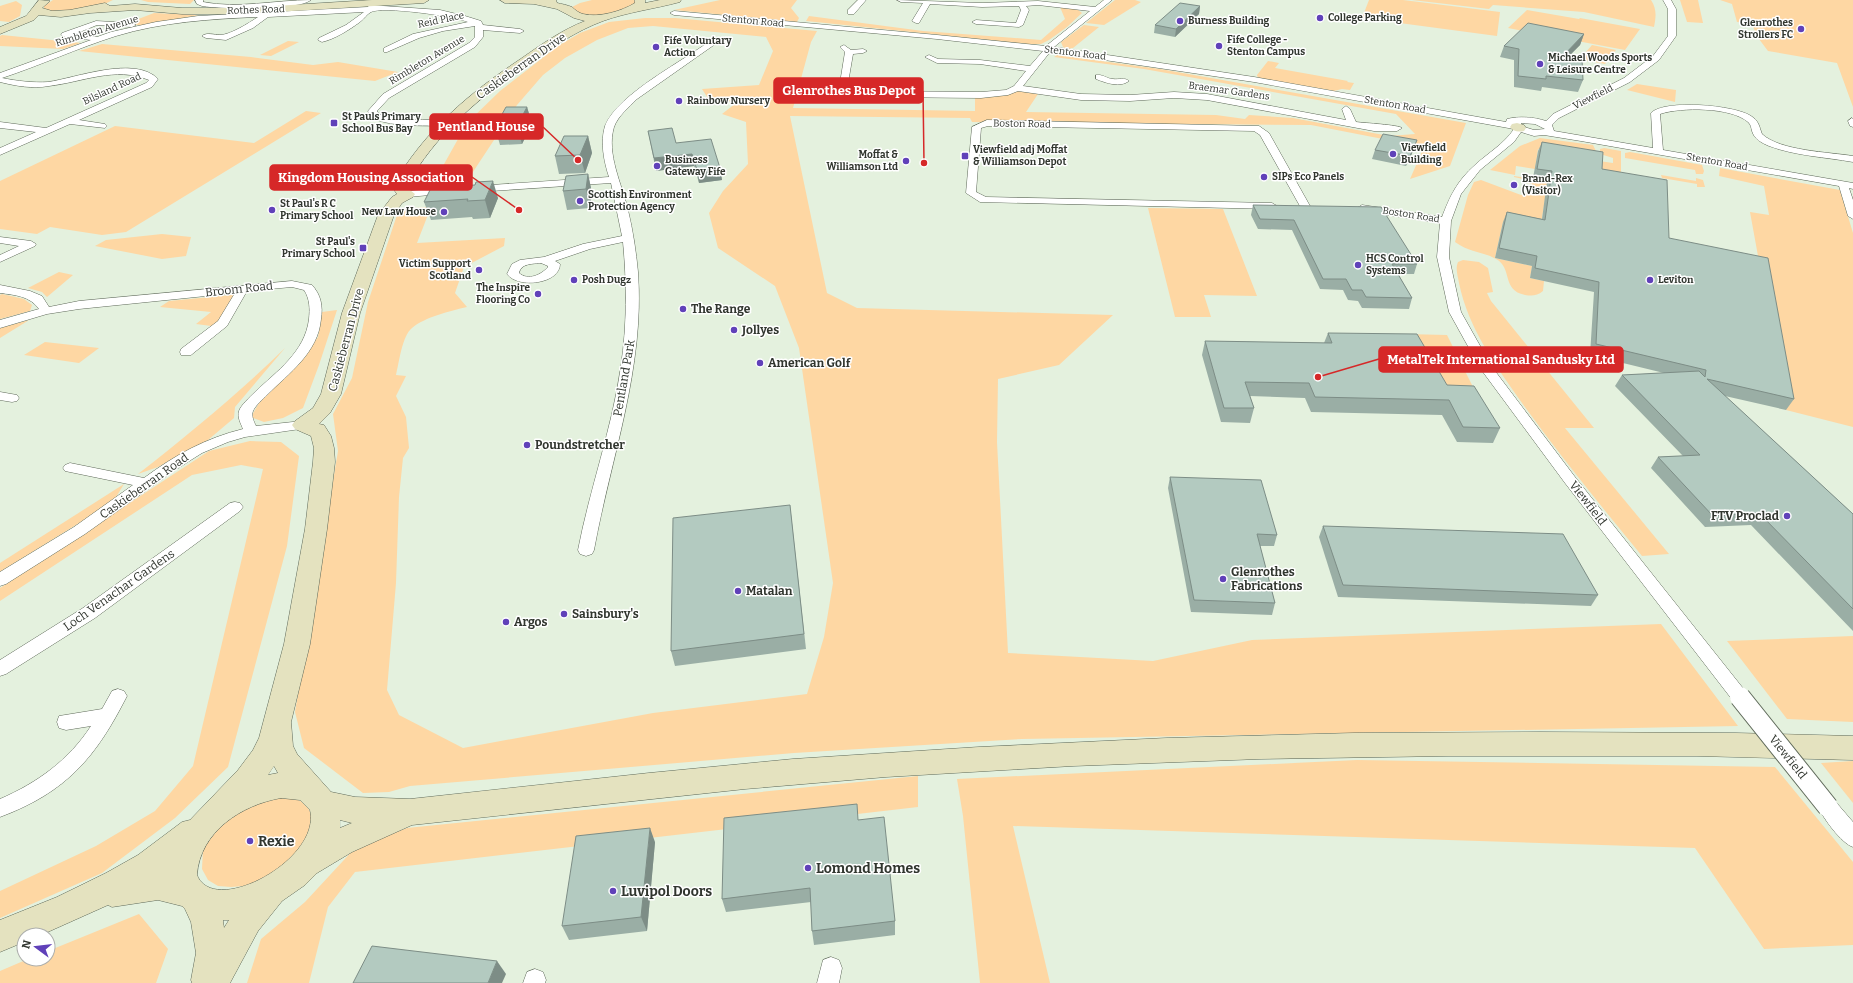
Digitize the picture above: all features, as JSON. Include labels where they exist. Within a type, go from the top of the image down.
[{"type":"street","name":"Rothes Road","points":[[119,0],[135,7]]},
{"type":"street","points":[[15,25],[66,13],[91,10],[119,0]]},
{"type":"street","points":[[199,0],[199,3],[207,5],[224,6],[291,4],[307,0]]},
{"type":"street","name":"Rothes Road","points":[[91,10],[135,7],[182,11],[241,11],[424,0]]},
{"type":"street","points":[[505,0],[573,4],[576,16],[592,18],[607,16],[630,9],[673,0]]},
{"type":"street","points":[[630,9],[640,4],[640,0]]},
{"type":"street","points":[[646,0],[673,0]]},
{"type":"street","points":[[851,12],[862,0]]},
{"type":"street","points":[[901,0],[982,5],[1022,3],[1050,4],[1096,8]]},
{"type":"street","points":[[1018,88],[1048,49],[1058,39],[1108,0]]},
{"type":"street","name":"Viewfield","points":[[1667,0],[1672,9],[1672,36],[1656,58],[1627,80],[1556,116],[1520,124],[1508,142],[1477,168],[1456,193],[1446,221],[1443,257],[1455,312],[1486,368],[1570,480],[1740,697],[1853,838]]},
{"type":"street","points":[[916,21],[929,1]]},
{"type":"street","points":[[976,22],[1019,25],[1025,10],[1022,3]]},
{"type":"street","points":[[0,31],[34,16],[38,4],[46,13],[66,13]]},
{"type":"street","name":"Rimbleton Avenue","points":[[0,76],[99,39],[144,27],[198,18],[266,15],[372,7],[403,6],[435,8],[462,14],[479,25],[479,37],[472,45],[386,96],[372,111],[373,115],[385,120],[447,124]]},
{"type":"street","points":[[322,40],[347,28],[364,16],[372,7]]},
{"type":"street","name":"Stenton Road","points":[[674,13],[1048,49],[1170,66],[1473,119],[1520,124],[1528,132],[1545,130],[1581,138],[1848,185]]},
{"type":"street","points":[[206,36],[223,38],[229,36],[250,26],[266,15]]},
{"type":"street","name":"Caskieberran Drive","points":[[572,30],[577,22],[576,16]]},
{"type":"street","name":"Caskieberran Drive","points":[[408,194],[402,191],[399,187],[403,179],[427,145],[464,106],[493,84],[572,30],[607,16]]},
{"type":"street","points":[[99,39],[65,35],[99,23],[144,27]]},
{"type":"street","points":[[479,25],[520,31]]},
{"type":"street","name":"Reid Place","points":[[387,50],[416,36],[443,29],[479,25]]},
{"type":"street","name":"Pentland Park","points":[[586,550],[590,528],[616,428],[630,362],[634,300],[631,253],[623,205],[607,148],[612,122],[626,105],[647,88],[717,40]]},
{"type":"street","points":[[850,90],[843,80],[847,50],[863,51]]},
{"type":"street","points":[[932,61],[971,61],[1032,69]]},
{"type":"street","name":"Bilsland Road","points":[[0,80],[32,85],[49,84],[114,71],[139,74],[154,79],[149,85],[0,152]]},
{"type":"street","points":[[1099,78],[1111,82],[1125,81]]},
{"type":"street","points":[[1110,97],[1107,90],[1111,82]]},
{"type":"street","name":"Braemar Gardens","points":[[838,94],[850,90],[874,94],[981,95],[1008,92],[1018,88],[1067,96],[1201,96],[1237,101],[1374,128],[1397,128]]},
{"type":"street","points":[[1658,151],[1655,112],[1662,109],[1687,107],[1744,115],[1755,124],[1756,133],[1765,141],[1829,159],[1853,159]]},
{"type":"street","points":[[1346,109],[1352,124]]},
{"type":"street","points":[[1744,115],[1754,109]]},
{"type":"street","name":"Viewfield","points":[[1508,142],[1545,130],[1556,116]]},
{"type":"street","points":[[68,121],[102,126]]},
{"type":"street","name":"Boston Road","points":[[1281,206],[984,200],[971,193],[977,127],[987,123],[994,123],[1256,128],[1264,133],[1305,206]]},
{"type":"street","points":[[0,125],[47,131]]},
{"type":"street","points":[[408,194],[615,180]]},
{"type":"street","points":[[1848,185],[1853,216]]},
{"type":"street","name":"Caskieberran Drive","points":[[302,424],[318,416],[326,406],[331,394],[351,313],[386,215],[396,200],[408,194]]},
{"type":"street","name":"Boston Road","points":[[1350,206],[1386,210],[1446,221]]},
{"type":"street","points":[[546,260],[574,248],[628,238]]},
{"type":"street","points":[[0,240],[31,244],[0,259]]},
{"type":"street","name":"Broom Road","points":[[0,324],[46,311],[86,304],[243,289],[277,284],[292,284],[308,287],[314,294],[316,311],[315,329],[309,344],[246,411],[246,419],[251,431]]},
{"type":"street","points":[[0,289],[26,294],[38,299],[46,311]]},
{"type":"street","points":[[186,352],[223,323],[243,289]]},
{"type":"street","points":[[208,983],[212,953],[207,921],[181,876],[181,865],[189,844],[212,816],[248,779],[263,758],[273,739],[288,686],[297,644],[316,530],[324,462],[324,448],[321,436],[317,430],[302,424]]},
{"type":"street","name":"Caskieberran Road","points":[[0,580],[106,513],[146,482],[190,453],[214,443],[251,431],[302,424]]},
{"type":"street","points":[[70,468],[146,482]]},
{"type":"street","name":"Loch Venachar Gardens","points":[[0,669],[99,606],[235,507]]},
{"type":"street","points":[[0,808],[38,791],[68,769],[86,750],[108,716],[118,696]]},
{"type":"street","points":[[66,722],[108,716]]},
{"type":"street","points":[[211,983],[247,920],[272,891],[295,874],[316,851],[322,838],[326,819],[324,808],[318,798],[286,762],[279,746],[278,717]]},
{"type":"street","points":[[0,936],[90,898],[132,875],[168,852],[212,816],[245,794],[269,786],[281,785],[302,787],[318,798],[355,810],[410,812],[790,772],[1028,756],[1407,744],[1731,744],[1853,748]]},
{"type":"street","points":[[302,866],[341,842],[410,812]]},
{"type":"street","points":[[90,898],[126,889],[158,885],[192,895],[203,903],[223,906],[248,901],[272,891]]},
{"type":"shaded area","points":[[53,0],[113,0],[98,6],[78,10],[59,12],[44,9],[44,6]]},
{"type":"shaded area","points":[[141,0],[194,0],[190,4],[148,2]]},
{"type":"shaded area","points":[[592,0],[634,0],[636,2],[625,10],[601,15],[579,14],[572,7]]},
{"type":"shaded area","points":[[720,0],[797,0],[791,8],[799,18],[797,22],[674,10]]},
{"type":"shaded area","points":[[1115,0],[1135,0],[1141,2],[1104,25],[1086,23]]},
{"type":"shaded area","points":[[1369,0],[1403,0],[1500,12],[1497,36],[1362,18]]},
{"type":"shaded area","points":[[1412,0],[1651,0],[1656,16],[1654,27],[1584,12],[1493,5],[1489,9]]},
{"type":"shaded area","points":[[1680,0],[1698,0],[1703,23],[1687,22]]},
{"type":"shaded area","points":[[1720,0],[1853,0],[1853,107],[1837,63],[1768,51],[1759,39],[1751,23],[1737,22],[1732,4]]},
{"type":"shaded area","points":[[16,1],[22,5],[20,16],[9,22],[0,21],[0,6]]},
{"type":"shaded area","points":[[1060,7],[1077,9],[1082,13],[1067,27],[1041,44],[1028,44],[806,21],[809,16],[923,31],[1041,40],[1065,19]]},
{"type":"shaded area","points":[[1527,10],[1640,29],[1625,50],[1508,28]]},
{"type":"shaded area","points":[[154,13],[199,15],[143,26],[128,23]]},
{"type":"shaded area","points":[[645,18],[675,18],[817,31],[811,42],[793,108],[975,111],[975,97],[999,96],[1019,91],[1038,94],[1026,112],[1216,115],[1245,119],[1249,115],[1293,118],[1389,136],[1415,134],[1396,114],[1144,69],[1054,57],[1057,55],[1160,69],[1466,123],[1450,166],[1410,179],[1424,147],[1311,125],[972,122],[970,118],[790,116],[827,293],[857,308],[1113,315],[1059,365],[998,379],[997,442],[1008,653],[1153,661],[1252,640],[1661,624],[1738,726],[1022,739],[794,753],[410,786],[389,792],[363,793],[304,748],[295,712],[338,451],[333,414],[352,378],[368,302],[399,209],[431,207],[417,243],[505,238],[504,246],[464,267],[455,293],[467,307],[417,324],[409,332],[403,343],[396,375],[406,376],[396,396],[406,417],[409,448],[403,458],[399,497],[396,583],[387,690],[399,715],[463,748],[653,713],[807,694],[824,637],[833,583],[799,348],[775,286],[718,248],[709,213],[723,191],[748,164],[746,122],[722,114],[740,100],[711,103],[702,89],[759,85],[773,51],[766,37],[653,26],[628,28],[597,40],[565,58],[543,75],[517,105],[467,181],[434,182],[467,123],[500,91],[558,46],[580,33],[609,22]]},
{"type":"shaded area","points":[[1084,25],[1099,27],[1073,48],[1068,49],[1063,47],[1061,42]]},
{"type":"shaded area","points":[[0,36],[81,43],[63,49],[0,46]]},
{"type":"shaded area","points":[[288,41],[299,42],[271,56],[260,55]]},
{"type":"shaded area","points":[[102,44],[251,57],[313,65],[338,62],[398,72],[375,81],[79,51]]},
{"type":"shaded area","points":[[1592,45],[1616,50],[1605,64],[1580,59]]},
{"type":"shaded area","points":[[1268,61],[1279,63],[1275,68],[1354,83],[1350,90],[1342,89],[1334,91],[1260,79],[1257,75]]},
{"type":"shaded area","points":[[1637,84],[1676,90],[1675,102],[1627,90]]},
{"type":"shaded area","points":[[306,111],[321,113],[126,232],[102,235],[50,227],[37,234],[0,229],[0,181],[115,126],[254,143]]},
{"type":"shaded area","points":[[1540,138],[1593,145],[1596,151],[1538,149],[1535,169],[1516,166],[1515,175],[1490,170],[1520,146]]},
{"type":"shaded area","points":[[1604,148],[1621,151],[1621,179],[1599,175],[1599,161],[1613,163],[1613,158],[1600,154],[1600,149]]},
{"type":"shaded area","points":[[1630,152],[1702,165],[1704,171],[1703,174],[1696,174],[1695,170],[1625,158],[1625,153]]},
{"type":"shaded area","points":[[1720,168],[1840,190],[1853,233],[1853,427],[1786,410],[1750,212],[1769,215],[1764,186],[1719,176]]},
{"type":"shaded area","points":[[1661,175],[1696,181],[1696,178],[1703,180],[1705,187],[1697,187],[1697,184],[1662,178]]},
{"type":"shaded area","points":[[1514,176],[1548,181],[1540,229],[1503,222],[1495,258],[1532,266],[1530,278],[1544,281],[1543,291],[1539,294],[1530,296],[1513,289],[1504,268],[1496,259],[1460,246],[1455,242],[1468,195],[1474,182],[1481,180],[1521,195],[1525,194],[1533,187],[1532,184],[1522,182],[1523,179]]},
{"type":"shaded area","points":[[1148,208],[1223,209],[1257,296],[1204,295],[1211,317],[1175,317]]},
{"type":"shaded area","points":[[162,234],[191,237],[186,256],[162,259],[95,246],[106,240]]},
{"type":"shaded area","points":[[1463,260],[1479,262],[1488,268],[1493,292],[1487,293],[1491,301],[1594,428],[1565,428],[1669,554],[1642,556],[1566,462],[1512,389],[1484,346],[1469,316],[1463,300],[1457,272],[1458,262]]},
{"type":"shaded area","points":[[59,272],[73,275],[47,297],[42,292],[28,288]]},
{"type":"shaded area","points":[[2,294],[24,299],[32,305],[30,311],[0,319],[0,295]]},
{"type":"shaded area","points":[[241,294],[219,327],[196,324],[211,312],[160,307],[169,301]]},
{"type":"shaded area","points":[[337,310],[303,408],[283,418],[264,422],[251,417],[264,394],[301,358],[318,337],[322,312]]},
{"type":"shaded area","points":[[29,320],[26,322],[0,338],[0,328]]},
{"type":"shaded area","points":[[1405,334],[1447,335],[1478,397],[1441,396]]},
{"type":"shaded area","points":[[45,342],[99,348],[79,363],[24,355]]},
{"type":"shaded area","points":[[285,348],[235,407],[234,418],[208,440],[158,467],[138,474],[213,413]]},
{"type":"shaded area","points":[[250,441],[281,442],[299,456],[287,546],[228,767],[175,818],[102,873],[0,918],[0,891],[96,846],[155,811],[193,766],[263,469],[241,465],[192,475],[0,601],[0,588],[209,451]]},
{"type":"shaded area","points":[[124,484],[113,502],[0,572],[0,563]]},
{"type":"shaded area","points":[[1853,636],[1853,722],[1787,719],[1727,641]]},
{"type":"shaded area","points":[[1357,760],[1775,767],[1853,862],[1853,945],[1764,949],[1695,848],[1013,826],[1050,983],[980,983],[963,816],[957,779]]},
{"type":"shaded area","points":[[1853,761],[1853,803],[1821,763]]},
{"type":"shaded area","points":[[918,776],[918,807],[355,872],[328,907],[309,983],[247,983],[261,939],[305,902],[355,848],[407,828]]},
{"type":"shaded area","points":[[291,797],[305,803],[312,815],[310,833],[298,853],[264,880],[245,886],[218,886],[208,880],[202,869],[203,849],[225,819],[259,799]]},
{"type":"shaded area","points":[[139,914],[168,949],[156,983],[0,983],[0,971],[16,964],[16,967],[56,967],[56,948]]},
{"type":"building","points":[[1180,3],[1200,6],[1176,29],[1155,25]]},
{"type":"building","name":"Michael Woods Sports & Leisure Centre","points":[[1528,23],[1584,34],[1563,56],[1582,59],[1583,80],[1546,76],[1546,79],[1518,76],[1519,49],[1504,46]]},
{"type":"building","points":[[506,107],[527,107],[517,126],[495,127]]},
{"type":"building","points":[[672,128],[676,143],[711,139],[720,168],[697,170],[692,154],[654,158],[648,131]]},
{"type":"building","points":[[1383,134],[1417,140],[1410,156],[1375,150]]},
{"type":"building","points":[[564,136],[588,136],[580,155],[555,156]]},
{"type":"building","points":[[1542,142],[1603,152],[1602,169],[1667,180],[1669,238],[1768,258],[1794,399],[1707,379],[1853,514],[1853,609],[1759,513],[1713,516],[1658,457],[1700,455],[1622,375],[1699,371],[1705,377],[1706,370],[1596,344],[1599,282],[1535,268],[1537,256],[1499,248],[1507,212],[1545,220],[1552,171],[1537,169]]},
{"type":"building","points":[[588,174],[586,189],[563,191],[566,176]]},
{"type":"building","points":[[493,181],[485,200],[467,201],[468,199],[424,202],[431,188],[475,185],[476,182]]},
{"type":"building","name":"HCS Control Systems","points":[[1253,205],[1381,207],[1417,264],[1392,264],[1412,298],[1366,297],[1362,290],[1352,290],[1346,279],[1323,279],[1294,220],[1260,219]]},
{"type":"building","points":[[1328,333],[1417,334],[1447,385],[1474,386],[1500,428],[1463,427],[1449,400],[1315,397],[1309,383],[1245,382],[1254,408],[1224,408],[1205,341],[1332,343]]},
{"type":"building","name":"Glenrothes Fabrications","points":[[1170,477],[1261,480],[1277,535],[1257,534],[1275,603],[1194,600]]},
{"type":"building","name":"Matalan","points":[[790,505],[804,634],[671,651],[673,518]]},
{"type":"building","points":[[1323,526],[1563,534],[1598,595],[1343,585]]},
{"type":"building","name":"Lomond Homes","points":[[857,804],[858,820],[884,817],[895,921],[812,931],[810,888],[722,899],[724,818]]},
{"type":"building","name":"Luvipol Doors","points":[[650,828],[641,917],[562,926],[576,836]]},
{"type":"building","points":[[372,946],[497,961],[488,983],[353,983]]},
{"type":"place","name":"College Parking","points":[[1320,18]]},
{"type":"place","name":"Burness Building","points":[[1180,21]]},
{"type":"place","name":"Glenrothes Strollers FC","points":[[1801,29]]},
{"type":"place","name":"Fife College - Stenton Campus","points":[[1219,46]]},
{"type":"place","name":"Fife Voluntary Action","points":[[656,47]]},
{"type":"place","name":"Michael Woods Sports & Leisure Centre","points":[[1540,64]]},
{"type":"place","name":"Rainbow Nursery","points":[[679,101]]},
{"type":"place","name":"St Pauls Primary School Bus Bay","points":[[334,123]]},
{"type":"place","name":"Viewfield Building","points":[[1393,154]]},
{"type":"place","name":"Viewfield adj Moffat & Williamson Depot","points":[[965,156]]},
{"type":"place","name":"Pentland House","points":[[578,160]]},
{"type":"place","name":"Moffat & Williamson Ltd","points":[[906,161]]},
{"type":"place","name":"Glenrothes Bus Depot","points":[[924,163]]},
{"type":"place","name":"Business Gateway Fife","points":[[657,166]]},
{"type":"place","name":"SIPs Eco Panels","points":[[1264,177]]},
{"type":"place","name":"Brand-Rex (Visitor)","points":[[1514,185]]},
{"type":"place","name":"Scottish Environment Protection Agency","points":[[580,201]]},
{"type":"place","name":"St Paul's R C Primary School","points":[[272,210]]},
{"type":"place","name":"Kingdom Housing Association","points":[[519,210]]},
{"type":"place","name":"New Law House","points":[[444,212]]},
{"type":"place","name":"St Paul's Primary School","points":[[363,248]]},
{"type":"place","name":"HCS Control Systems","points":[[1358,265]]},
{"type":"place","name":"Victim Support Scotland","points":[[479,270]]},
{"type":"place","name":"Posh Dugz","points":[[574,280]]},
{"type":"place","name":"Leviton","points":[[1650,280]]},
{"type":"place","name":"The Inspire Flooring Co","points":[[538,294]]},
{"type":"place","name":"The Range","points":[[683,309]]},
{"type":"place","name":"Jollyes","points":[[734,330]]},
{"type":"place","name":"American Golf","points":[[760,363]]},
{"type":"place","name":"MetalTek International Sandusky Ltd","points":[[1318,377]]},
{"type":"place","name":"Poundstretcher","points":[[527,445]]},
{"type":"place","name":"FTV Proclad","points":[[1787,516]]},
{"type":"place","name":"Glenrothes Fabrications","points":[[1223,579]]},
{"type":"place","name":"Matalan","points":[[738,591]]},
{"type":"place","name":"Sainsbury's","points":[[564,614]]},
{"type":"place","name":"Argos","points":[[506,622]]},
{"type":"place","name":"Rexie","points":[[250,841]]},
{"type":"place","name":"Lomond Homes","points":[[808,868]]},
{"type":"place","name":"Luvipol Doors","points":[[613,891]]}]
